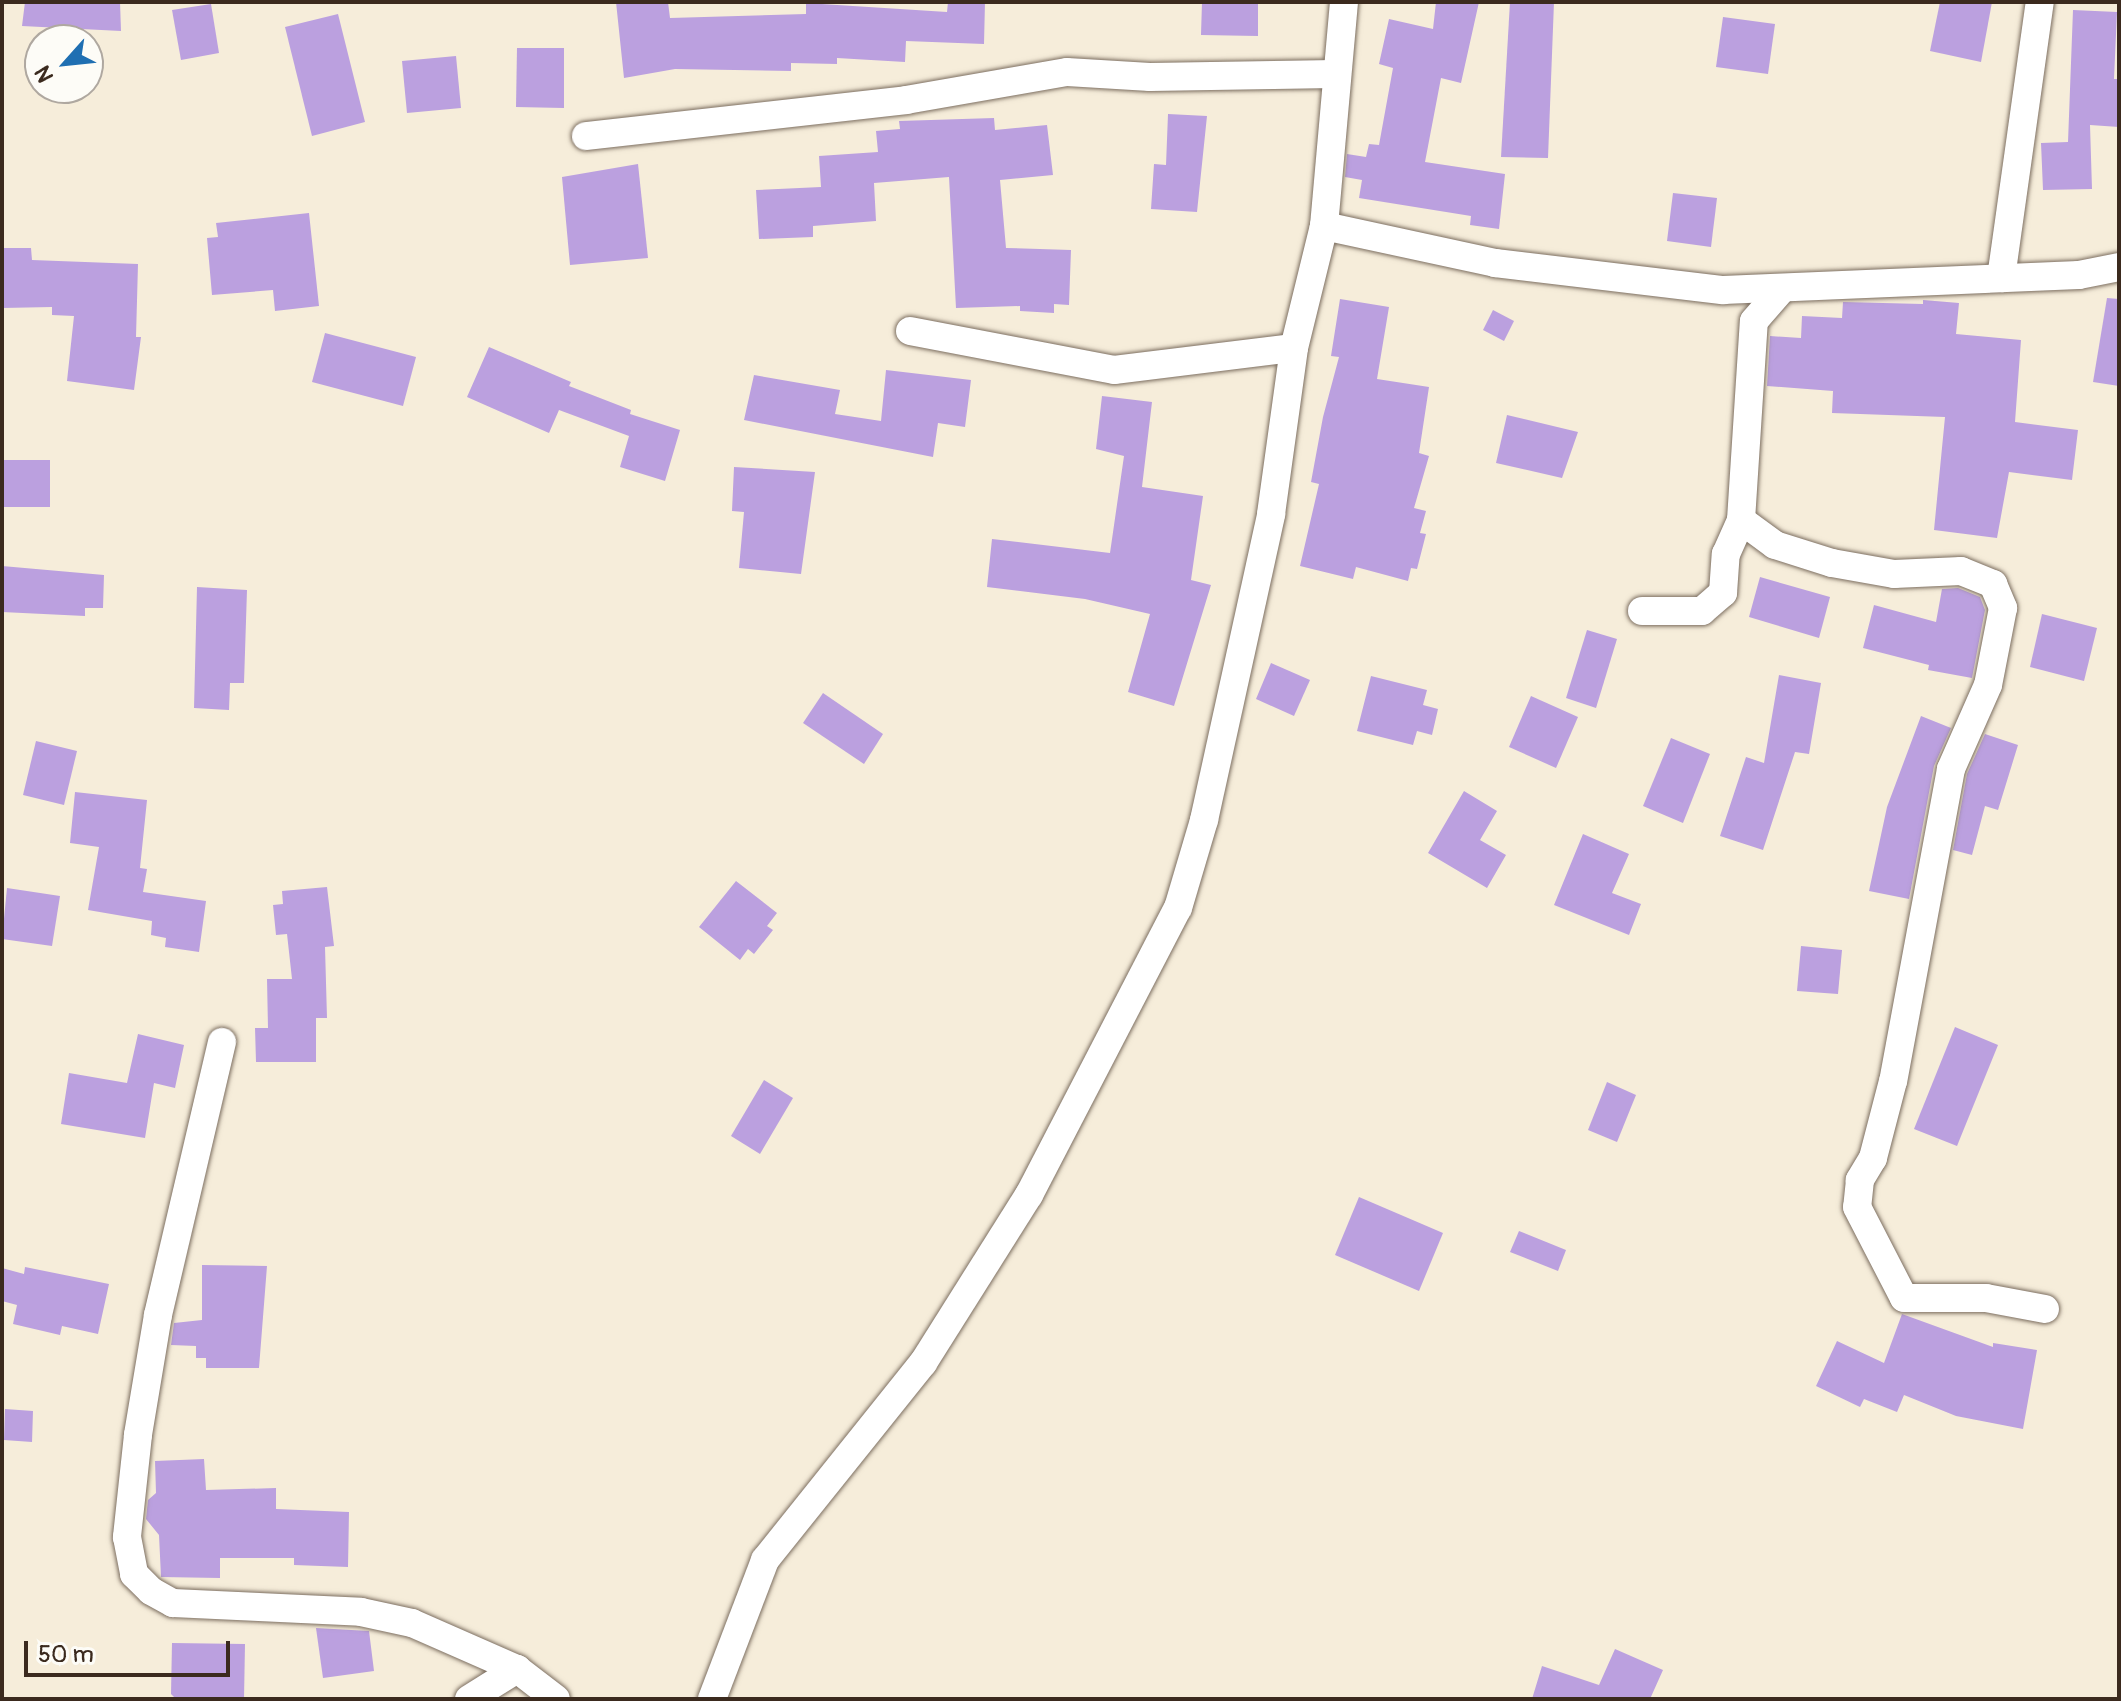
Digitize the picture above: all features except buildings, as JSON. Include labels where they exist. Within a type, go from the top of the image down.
[{"type":"street","points":[[712,1699],[765,1560],[827,1489],[932,1351],[1029,1195],[1178,908],[1204,820],[1271,514],[1294,348],[1324,226],[1335,74],[1344,2]]},
{"type":"street","points":[[2001,278],[2040,2]]},
{"type":"street","points":[[586,136],[906,100],[1067,72],[1150,77],[1335,74]]},
{"type":"street","points":[[1324,226],[1495,263],[1723,290],[2079,275],[2119,267]]},
{"type":"street","points":[[1642,611],[1702,611],[1723,593],[1726,554],[1741,520],[1754,321],[1782,289]]},
{"type":"street","points":[[1723,290],[1754,321]]},
{"type":"street","points":[[910,331],[1114,370],[1294,348]]},
{"type":"street","points":[[1741,520],[1775,545],[1832,563],[1894,574],[1961,571],[1993,584],[2003,608],[1988,685],[1951,769],[1890,1095],[1873,1158],[1860,1180],[1857,1207],[1904,1298],[1986,1298],[2045,1309]]},
{"type":"street","points":[[222,1042],[158,1315],[127,1537],[134,1574],[173,1603],[361,1612],[412,1623],[517,1669],[556,1699]]},
{"type":"street","points":[[469,1699],[517,1669]]}]
